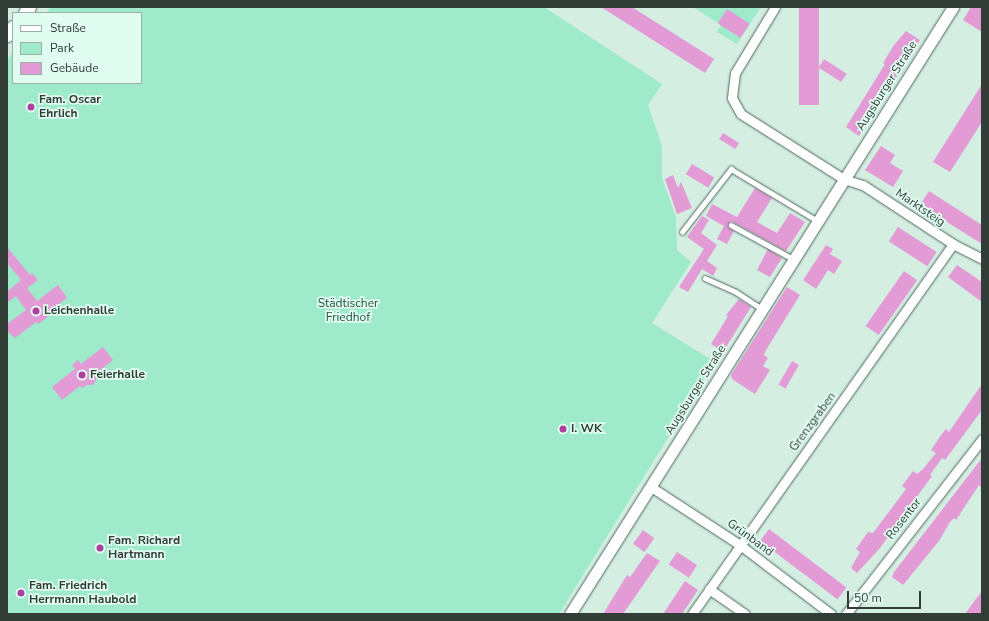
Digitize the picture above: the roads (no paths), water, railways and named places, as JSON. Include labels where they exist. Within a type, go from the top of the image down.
[{"type":"street","points":[[775,7],[734,73],[732,98],[741,114],[844,179]]},
{"type":"street","name":"Augsburger Straße","points":[[570,614],[953,7]]},
{"type":"street","name":"Marktsteig","points":[[844,179],[863,185],[953,244],[982,259]]},
{"type":"street","name":"Grenzgraben","points":[[692,614],[953,244]]},
{"type":"street","name":"Rosentor","points":[[846,614],[982,439]]},
{"type":"street","name":"Grünband","points":[[650,487],[740,545],[831,614]]},
{"type":"street","points":[[709,589],[745,614]]},
{"type":"lane","points":[[682,232],[731,169],[818,221]]},
{"type":"lane","points":[[731,225],[793,259]]},
{"type":"lane","points":[[705,278],[736,292],[762,309]]},
{"type":"place","name":"Fam. Oscar Ehrlich","points":[[31,107]]},
{"type":"place","name":"Leichenhalle","points":[[36,311]]},
{"type":"place","name":"Feierhalle","points":[[82,375]]},
{"type":"place","name":"I. WK","points":[[563,429]]},
{"type":"place","name":"Fam. Richard Hartmann","points":[[100,548]]},
{"type":"place","name":"Fam. Friedrich Herrmann Haubold","points":[[21,593]]},
{"type":"park label","name":"Städtischer Friedhof","points":[[348,311]]}]
